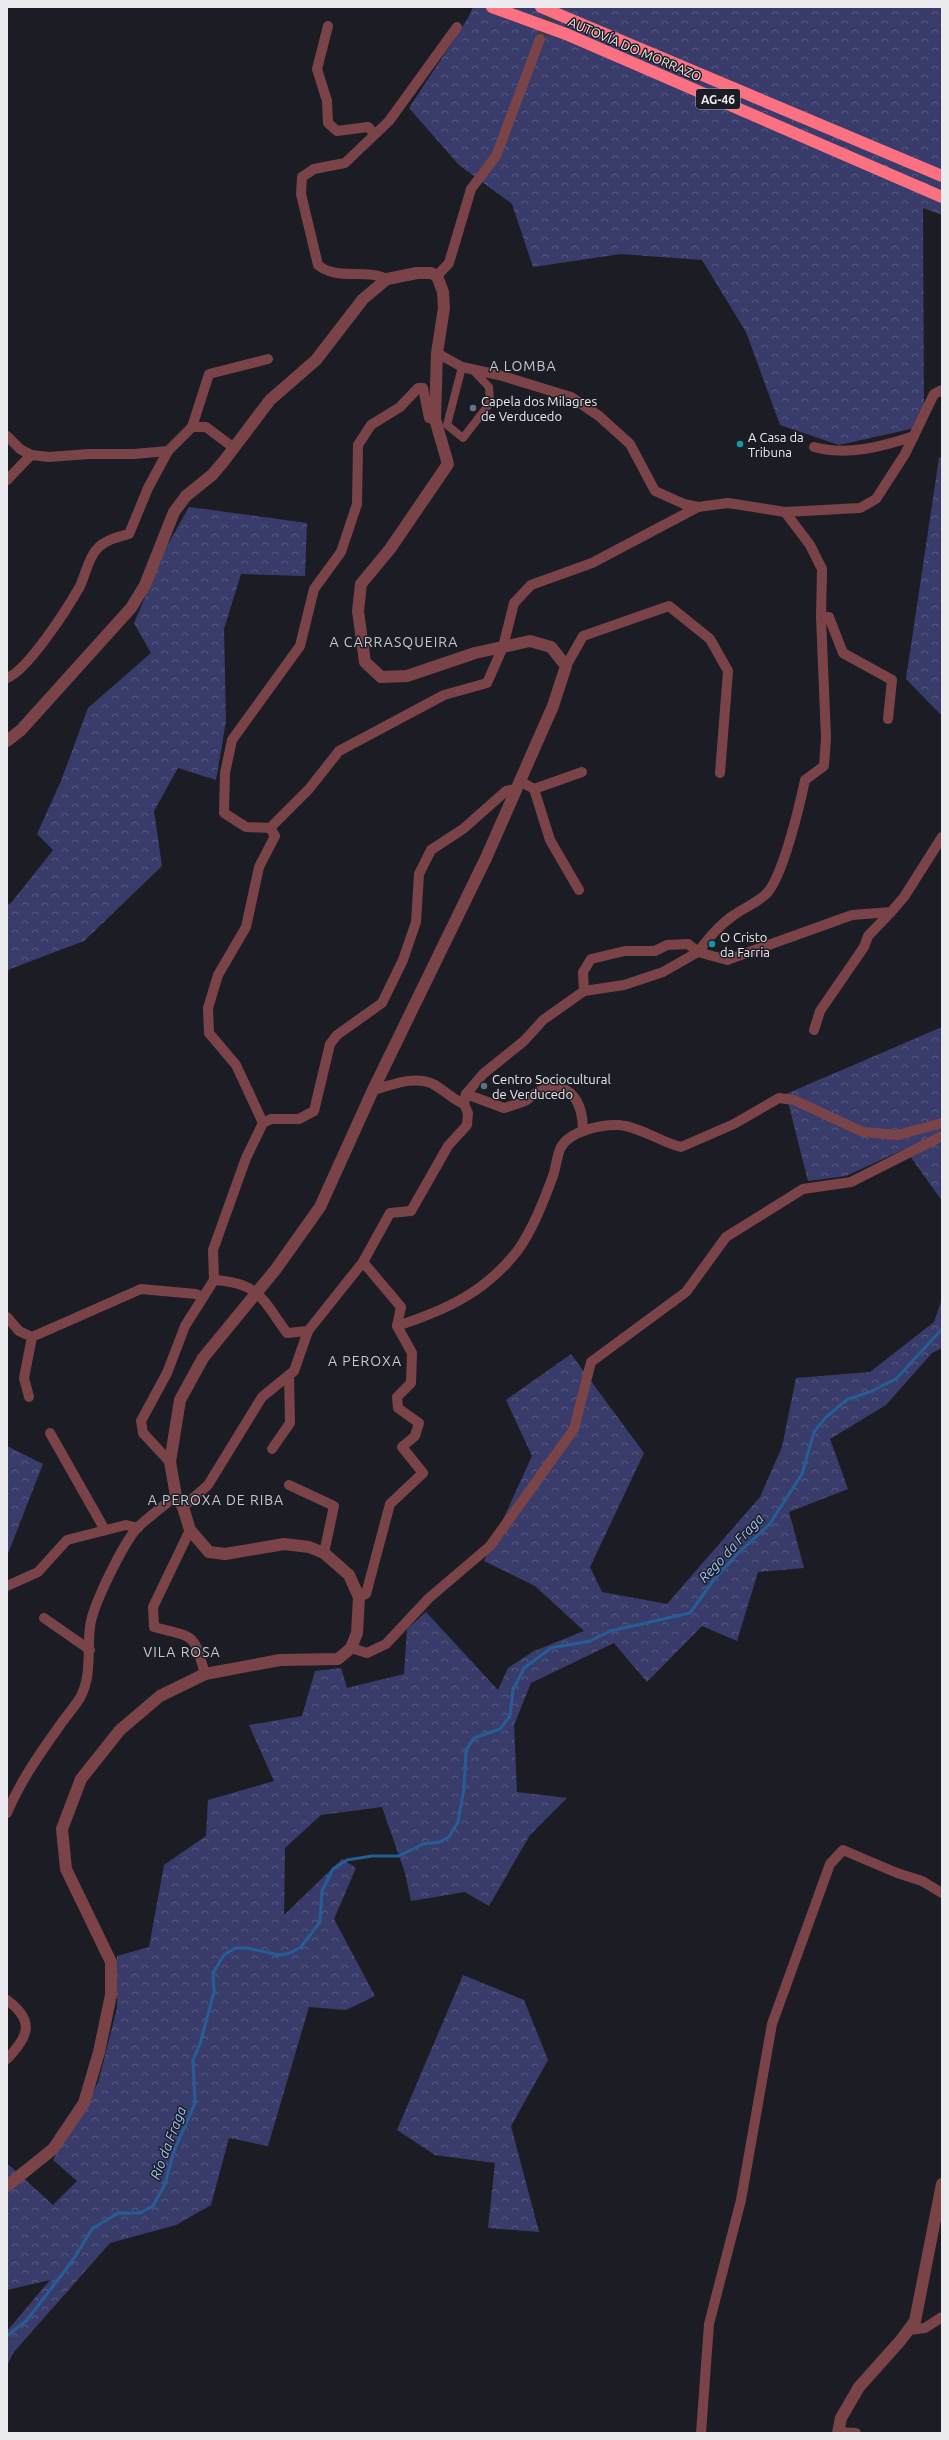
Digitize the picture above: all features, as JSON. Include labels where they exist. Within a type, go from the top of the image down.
[{"type":"highway","name":"AUTOVÍA DO MORRAZO","points":[[492,7],[566,34],[942,197]]},
{"type":"highway","name":"AUTOVÍA DO MORRAZO","points":[[541,7],[942,176]]},
{"type":"street","points":[[328,26],[317,70],[327,101],[328,123],[337,131],[368,127],[375,134]]},
{"type":"street","points":[[387,279],[379,275],[327,272],[318,265],[301,194],[302,177],[314,169],[345,163],[389,122],[457,27]]},
{"type":"street","points":[[437,276],[449,263],[472,189],[496,156],[540,40]]},
{"type":"street","points":[[7,742],[21,730],[130,608],[145,585],[174,512],[186,496],[212,475],[270,400],[316,360],[363,299],[387,279],[417,273],[431,272],[437,276],[443,292],[444,308],[437,353],[435,419],[448,464],[390,549],[361,584],[358,611],[365,662],[381,677],[407,676],[475,653],[530,641],[551,647],[566,666]]},
{"type":"street","points":[[437,353],[467,368],[499,375],[571,397],[599,416],[630,444],[655,491],[684,504],[698,507],[728,503],[785,512],[860,508],[876,499],[906,454],[934,394],[942,390]]},
{"type":"street","points":[[7,678],[14,675],[37,650],[79,588],[96,549],[112,538],[130,534],[148,488],[168,451],[192,427],[209,374],[268,359]]},
{"type":"street","points":[[467,368],[489,387],[490,403],[463,438],[447,425],[467,368]]},
{"type":"street","points":[[435,419],[429,418],[423,388],[418,388],[400,407],[372,425],[358,445],[357,504],[341,552],[314,589],[300,646],[232,740],[225,773],[224,813],[246,827],[270,828],[310,789],[338,751],[444,695],[487,683],[503,647],[514,603],[531,585],[592,563],[698,507]]},
{"type":"street","points":[[192,427],[206,427],[234,448]]},
{"type":"street","points":[[7,436],[20,449],[31,455],[49,457],[168,451]]},
{"type":"street","points":[[814,447],[831,452],[888,445],[914,436]]},
{"type":"street","points":[[7,480],[31,455]]},
{"type":"street","points":[[183,1507],[208,1485],[262,1397],[294,1371],[308,1331],[363,1262],[390,1213],[411,1211],[448,1146],[467,1125],[468,1113],[465,1099],[483,1074],[524,1042],[543,1020],[584,990],[624,985],[663,972],[698,952],[712,933],[722,924],[766,894],[780,868],[799,810],[806,780],[824,766],[826,738],[821,617],[822,569],[810,545],[785,512]]},
{"type":"street","points":[[7,2186],[53,2149],[84,2103],[99,2052],[111,1995],[110,1962],[66,1869],[62,1829],[81,1779],[120,1730],[160,1696],[205,1674],[280,1660],[338,1660],[351,1648],[357,1633],[359,1597],[349,1576],[324,1553],[308,1547],[284,1544],[225,1554],[209,1552],[190,1530],[183,1507],[176,1496],[170,1462],[180,1400],[203,1358],[257,1292],[320,1206],[373,1090],[486,858],[553,706],[566,666],[583,636],[669,606],[710,639],[728,671],[720,773]]},
{"type":"street","points":[[821,617],[829,617],[843,653],[892,680],[888,719]]},
{"type":"street","points":[[170,1462],[143,1433],[141,1421],[167,1373],[185,1326],[214,1280],[213,1250],[246,1158],[263,1123],[271,1119],[299,1119],[314,1111],[330,1044],[336,1035],[382,1003],[403,960],[416,922],[419,874],[431,850],[463,829],[506,791],[518,785],[534,789],[582,772]]},
{"type":"street","points":[[534,789],[550,840],[578,890]]},
{"type":"street","points":[[263,1123],[236,1065],[209,1033],[208,1008],[218,975],[246,927],[259,867],[275,836],[270,828]]},
{"type":"street","points":[[814,1030],[820,1011],[864,947],[868,936],[904,897],[942,837]]},
{"type":"street","points":[[584,990],[583,972],[591,959],[626,951],[655,951],[667,946],[688,944],[698,952],[727,960],[852,915],[891,912]]},
{"type":"street","points":[[373,1090],[416,1079],[433,1084],[451,1099],[465,1099],[504,1108],[526,1100],[539,1091],[554,1087],[567,1091],[579,1102],[583,1117],[583,1131]]},
{"type":"street","points":[[397,1326],[453,1306],[478,1290],[499,1272],[518,1249],[536,1217],[553,1175],[562,1146],[574,1134],[618,1125],[642,1131],[672,1145],[681,1147],[734,1124],[779,1098],[794,1100],[863,1132],[898,1135],[942,1123]]},
{"type":"street","points":[[351,1648],[367,1653],[386,1644],[429,1598],[490,1546],[574,1429],[591,1362],[686,1292],[726,1237],[803,1189],[851,1182],[942,1136]]},
{"type":"street","points":[[359,1597],[366,1594],[390,1504],[423,1473],[402,1448],[415,1436],[419,1423],[398,1408],[397,1397],[411,1383],[412,1353],[397,1326],[401,1307],[363,1262]]},
{"type":"street","points":[[214,1280],[236,1282],[257,1292],[288,1333],[308,1331]]},
{"type":"street","points":[[7,1316],[19,1331],[32,1337],[141,1289],[196,1294],[203,1297]]},
{"type":"street","points":[[29,1397],[24,1378],[32,1337]]},
{"type":"street","points":[[272,1449],[290,1423],[289,1375]]},
{"type":"street","points":[[50,1433],[105,1530]]},
{"type":"street","points":[[289,1485],[334,1506],[324,1553]]},
{"type":"street","points":[[7,1813],[16,1790],[29,1768],[80,1696],[86,1682],[90,1650],[90,1626],[101,1593],[126,1543],[138,1528],[176,1496]]},
{"type":"street","points":[[7,1586],[38,1572],[67,1540],[126,1525],[138,1528]]},
{"type":"street","points":[[190,1530],[153,1607],[154,1627],[190,1636],[196,1644],[205,1674]]},
{"type":"street","points":[[44,1618],[90,1650]]},
{"type":"street","points":[[701,2433],[709,2324],[741,2200],[772,2024],[830,1864],[843,1850],[897,1873],[922,1880],[942,1893]]},
{"type":"street","points":[[7,2000],[23,2015],[26,2028],[22,2044],[7,2059]]},
{"type":"street","points":[[856,2433],[838,2433],[841,2418],[859,2386],[915,2321],[940,2216],[942,2184]]},
{"type":"street","points":[[908,2330],[925,2328],[942,2317]]},
{"type":"green space","points":[[473,7],[942,7],[942,215],[923,208],[924,426],[839,445],[780,425],[746,332],[702,260],[621,254],[533,267],[512,204],[459,165],[409,108],[468,18]]},
{"type":"green space","points":[[942,456],[942,716],[906,679],[939,458]]},
{"type":"green space","points":[[189,507],[307,523],[305,576],[241,574],[224,629],[226,721],[216,780],[178,768],[154,811],[162,866],[84,941],[10,969],[7,972],[7,905],[11,903],[53,850],[37,834],[61,781],[88,708],[151,653],[134,623],[167,546]]},
{"type":"green space","points":[[942,1027],[942,1201],[905,1149],[846,1176],[808,1181],[786,1094]]},
{"type":"green space","points":[[942,1299],[942,1348],[932,1353],[886,1405],[830,1439],[848,1489],[789,1512],[804,1568],[758,1572],[737,1641],[702,1626],[647,1682],[614,1643],[531,1683],[514,1725],[517,1792],[567,1798],[530,1835],[489,1906],[465,1892],[411,1901],[405,1873],[382,1807],[321,1815],[285,1848],[284,1915],[342,1859],[356,1868],[334,1919],[375,1996],[346,2010],[309,2007],[268,2146],[229,2138],[211,2205],[176,2225],[110,2243],[13,2353],[7,2366],[7,2331],[50,2280],[7,2290],[7,2166],[9,2165],[53,2205],[77,2181],[53,2160],[98,2083],[117,2008],[117,1956],[149,1947],[164,1865],[206,1836],[208,1800],[274,1781],[249,1725],[302,1716],[315,1671],[341,1668],[347,1688],[404,1674],[407,1629],[426,1612],[498,1690],[508,1668],[534,1651],[584,1631],[535,1586],[484,1561],[532,1456],[506,1400],[571,1354],[644,1453],[590,1567],[602,1592],[667,1604],[760,1497],[782,1447],[796,1378],[870,1372],[934,1322]]},
{"type":"green space","points":[[7,1446],[43,1464],[7,1556]]},
{"type":"green space","points":[[463,1975],[524,2000],[548,2060],[511,2126],[539,2232],[488,2228],[495,2163],[435,2155],[397,2130]]},
{"type":"waterway","name":"Río da Fraga","points":[[7,2336],[27,2320],[73,2260],[92,2229],[118,2213],[140,2213],[153,2206],[165,2184],[174,2151],[195,2103],[193,2060],[200,2044],[214,1992],[213,1973],[224,1955],[235,1948],[247,1948],[279,1955],[290,1953],[301,1947],[320,1922],[322,1891],[333,1869],[347,1860],[372,1856],[399,1856],[423,1844],[440,1842],[449,1837],[458,1822],[464,1789],[466,1750],[474,1738],[500,1729],[510,1716],[513,1690],[524,1668],[551,1648],[590,1641],[610,1631],[690,1613],[713,1581],[737,1554],[769,1525],[802,1474],[814,1432],[826,1417],[848,1399],[870,1392],[897,1378],[942,1329]]},
{"type":"tunnel","points":[[540,39],[553,7]]},
{"type":"place","name":"Capela dos Milagres de Verducedo","points":[[473,408]]},
{"type":"place","name":"A Casa da Tribuna","points":[[740,444]]},
{"type":"place","name":"O Cristo da Farria","points":[[712,944]]},
{"type":"place","name":"Centro Sociocultural de Verducedo","points":[[484,1086]]},
{"type":"district","name":"A LOMBA","points":[[523,366]]},
{"type":"district","name":"A CARRASQUEIRA","points":[[394,642]]},
{"type":"district","name":"A PEROXA","points":[[365,1361]]},
{"type":"district","name":"A PEROXA DE RIBA","points":[[216,1500]]},
{"type":"district","name":"VILA ROSA","points":[[182,1652]]},
{"type":"water label","name":"Rego da Fraga","points":[[731,1548]]}]
